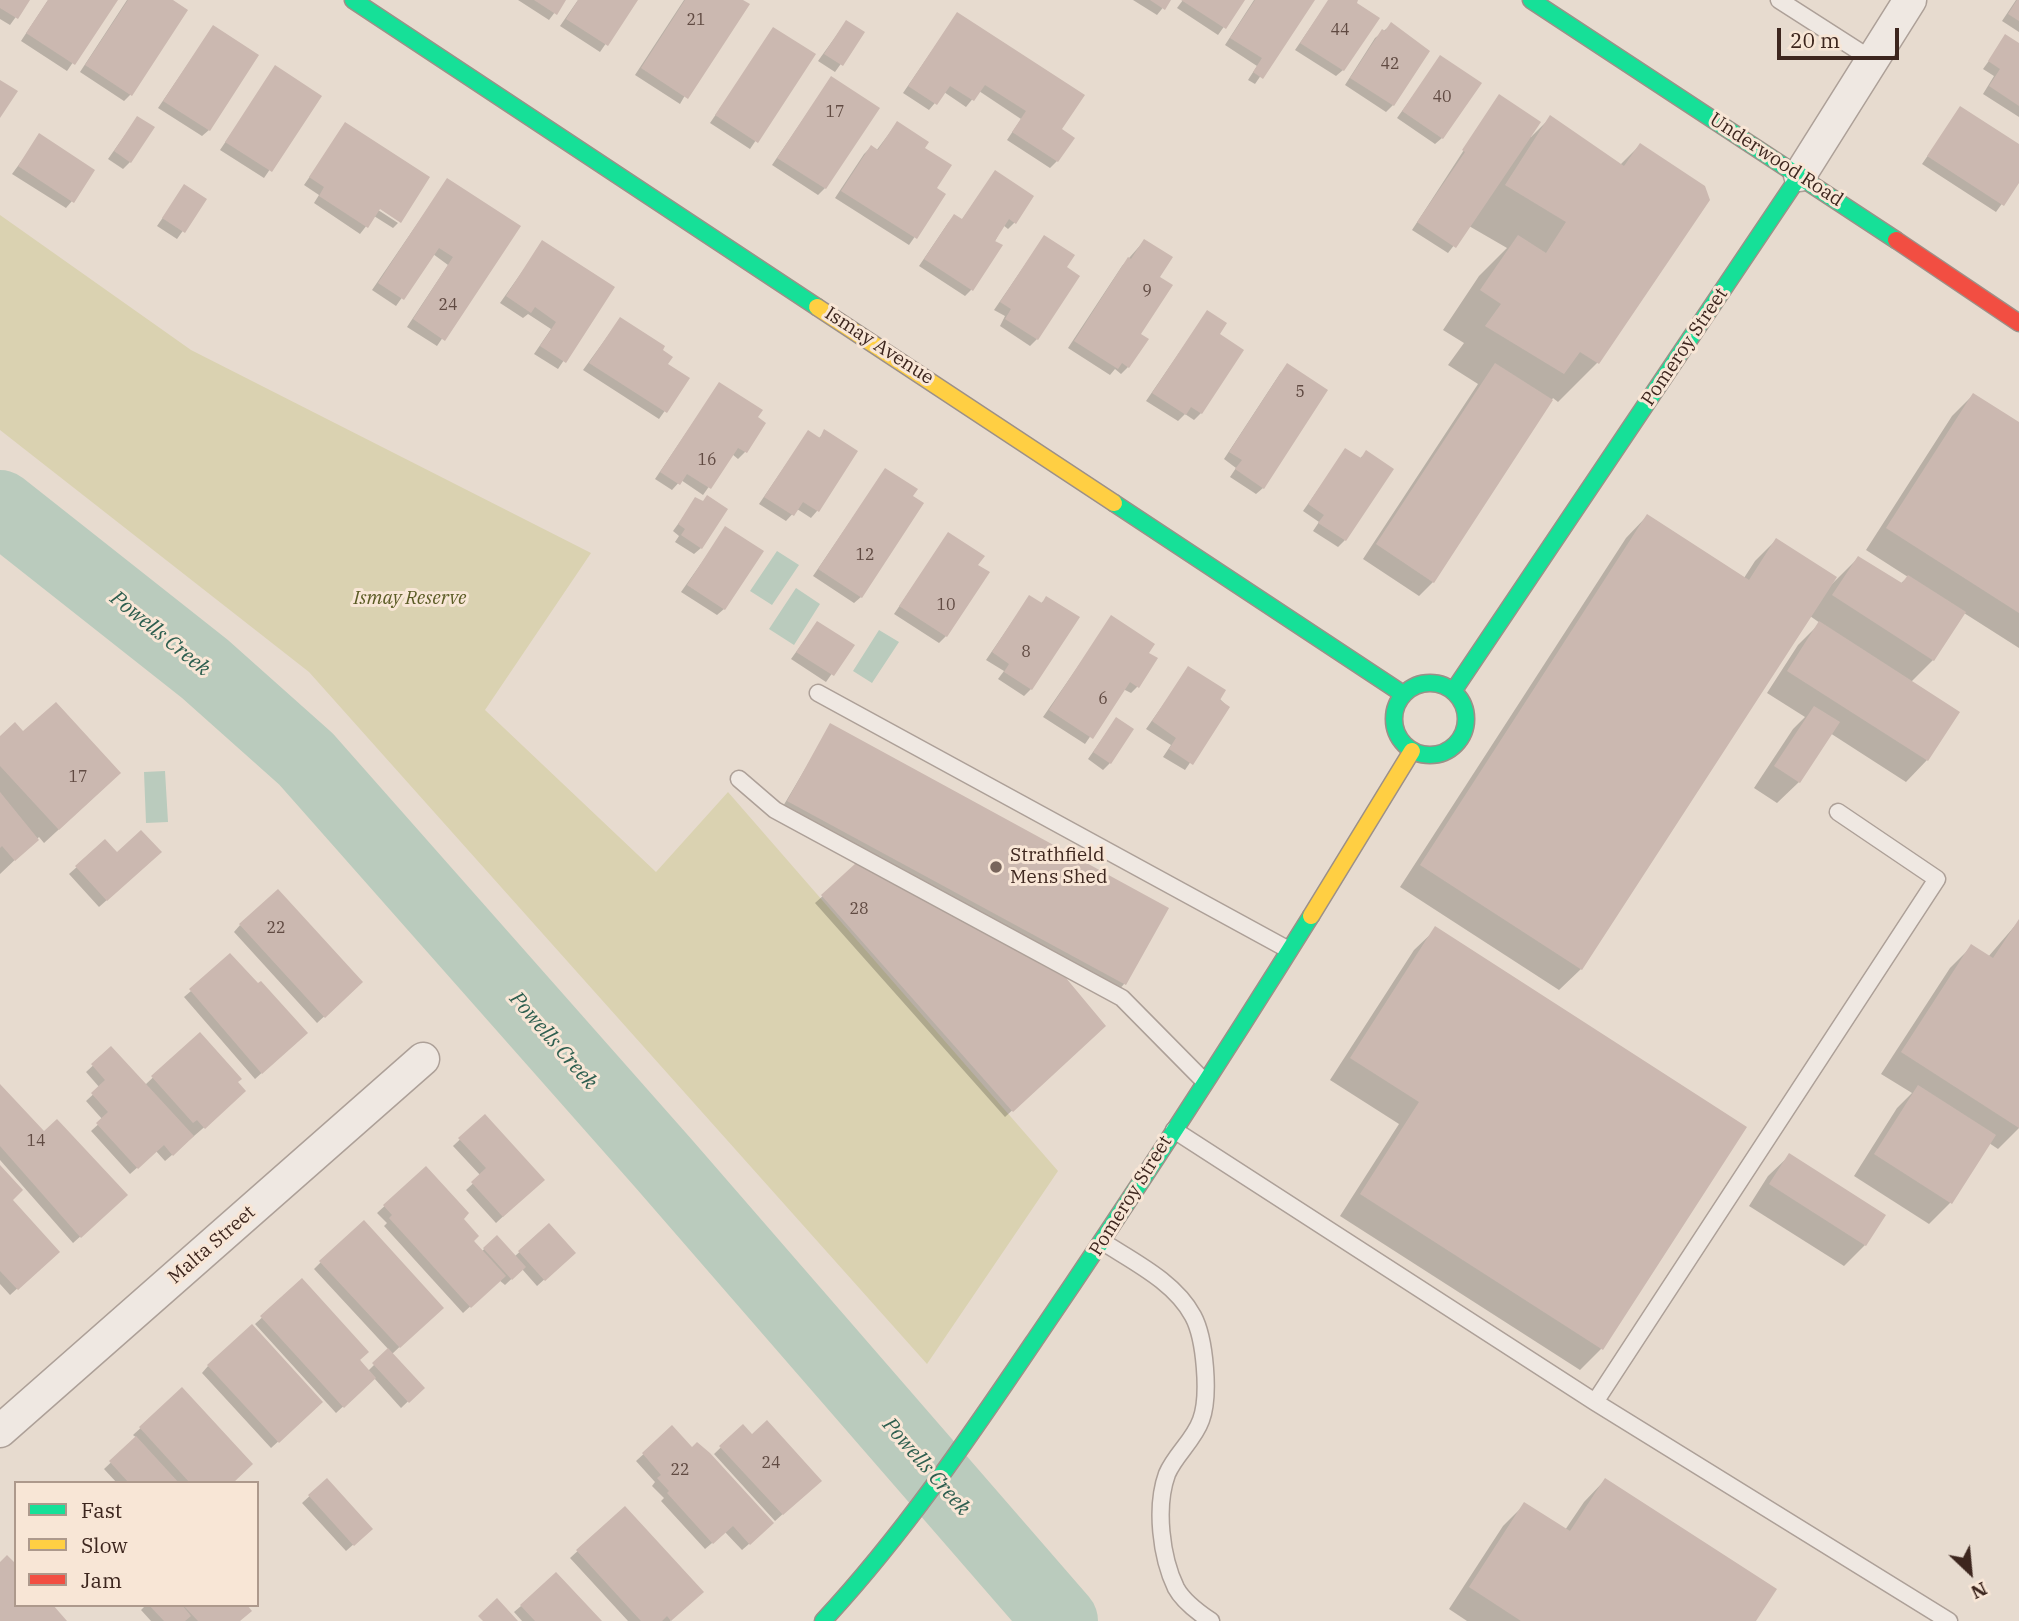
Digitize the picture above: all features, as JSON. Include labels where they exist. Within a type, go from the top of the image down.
[{"type":"main road","name":"Ismay Avenue","points":[[353,0],[1403,694]]},
{"type":"main road","name":"Underwood Road","points":[[1531,0],[1800,175],[2019,323]]},
{"type":"main road","name":"Pomeroy Street","points":[[1454,690],[1800,175]]},
{"type":"main road","points":[[1422,683],[1444,685],[1454,690],[1466,709],[1467,722],[1458,744],[1436,756],[1412,751],[1395,731],[1396,705],[1403,694],[1422,683]]},
{"type":"main road","name":"Pomeroy Street","points":[[823,1621],[873,1568],[912,1517],[1103,1242],[1412,751]]},
{"type":"street","name":"Pomeroy Street","points":[[1800,175],[1910,0]]},
{"type":"street","name":"Malta Street","points":[[0,1431],[423,1059]]},
{"type":"lane","points":[[1779,0],[1871,59]]},
{"type":"lane","points":[[818,693],[1289,950]]},
{"type":"lane","points":[[739,779],[775,810],[1122,998],[1204,1081]]},
{"type":"lane","points":[[1595,1402],[1937,879],[1839,812]]},
{"type":"lane","points":[[1173,1129],[1595,1402],[1949,1621]]},
{"type":"lane","points":[[1103,1242],[1168,1287],[1193,1315],[1201,1342],[1206,1383],[1201,1420],[1168,1473],[1160,1504],[1166,1554],[1177,1590],[1211,1621]]},
{"type":"green space","name":"Ismay Reserve","points":[[0,215],[191,350],[591,553],[485,710],[656,872],[728,792],[1058,1171],[927,1364],[309,672],[0,430]]},
{"type":"shaded area","points":[[777,551],[799,565],[772,605],[750,591]]},
{"type":"shaded area","points":[[796,588],[820,604],[794,645],[769,629]]},
{"type":"shaded area","points":[[879,630],[899,642],[872,683],[853,671]]},
{"type":"shaded area","points":[[165,771],[168,822],[146,823],[144,772]]},
{"type":"building","points":[[0,0],[30,0],[18,19],[0,8]]},
{"type":"building","points":[[48,0],[118,0],[75,65],[26,33]]},
{"type":"building","points":[[128,0],[173,0],[188,10],[132,96],[85,65]]},
{"type":"building","points":[[534,0],[566,0],[557,15]]},
{"type":"building","points":[[578,0],[638,0],[608,46],[566,19]]},
{"type":"building","points":[[685,0],[743,0],[750,4],[688,99],[641,68]]},
{"type":"building","points":[[1150,0],[1171,0],[1165,10]]},
{"type":"building","points":[[1181,0],[1245,0],[1226,29]]},
{"type":"building","points":[[1255,0],[1315,0],[1263,79],[1253,72],[1262,58],[1230,38]]},
{"type":"building","points":[[1328,0],[1358,0],[1357,3],[1380,18],[1344,71],[1300,43]]},
{"type":"building","points":[[2019,0],[2019,21],[2008,14]]},
{"type":"building","points":[[957,12],[1085,95],[1062,129],[1075,138],[1058,162],[1012,132],[1026,111],[985,85],[974,101],[950,86],[937,105],[908,86]]},
{"type":"building","points":[[846,20],[865,32],[843,66],[824,54]]},
{"type":"building","points":[[1391,22],[1430,51],[1394,106],[1350,78],[1382,29],[1385,31]]},
{"type":"building","points":[[213,25],[259,55],[210,131],[163,101]]},
{"type":"building","points":[[773,27],[816,54],[758,143],[715,115]]},
{"type":"building","points":[[2005,34],[2019,43],[2019,106],[1989,86],[2000,69],[1988,61]]},
{"type":"building","points":[[1440,55],[1482,83],[1443,139],[1402,111]]},
{"type":"building","points":[[275,65],[322,96],[272,172],[225,142]]},
{"type":"building","points":[[831,76],[880,108],[826,189],[777,158]]},
{"type":"building","points":[[0,80],[18,91],[0,118]]},
{"type":"building","points":[[1499,94],[1541,122],[1456,248],[1417,222],[1465,152],[1462,150]]},
{"type":"building","points":[[1960,106],[2019,144],[2019,183],[2004,206],[1927,156]]},
{"type":"building","points":[[1550,115],[1624,166],[1640,143],[1705,186],[1710,200],[1599,364],[1580,352],[1564,374],[1485,326],[1501,304],[1480,290],[1518,235],[1546,253],[1566,222],[1505,185]]},
{"type":"building","points":[[137,116],[155,127],[131,163],[114,151]]},
{"type":"building","points":[[897,121],[929,142],[925,148],[952,165],[937,188],[946,194],[917,239],[841,191],[871,145],[878,150]]},
{"type":"building","points":[[345,122],[430,177],[401,223],[380,209],[368,228],[319,196],[324,187],[309,177]]},
{"type":"building","points":[[39,133],[95,170],[74,203],[18,166]]},
{"type":"building","points":[[995,170],[1034,196],[1016,224],[1009,219],[995,241],[1003,245],[973,291],[924,259],[954,214],[962,219]]},
{"type":"building","points":[[447,178],[521,226],[445,341],[413,319],[453,257],[439,248],[404,300],[378,283]]},
{"type":"building","points":[[184,184],[207,199],[185,233],[162,218]]},
{"type":"building","points":[[1044,235],[1075,255],[1067,267],[1080,276],[1038,340],[1005,319],[1011,309],[1000,302]]},
{"type":"building","points":[[1144,239],[1173,257],[1160,277],[1173,285],[1141,334],[1149,339],[1129,368],[1122,363],[1118,369],[1074,341],[1128,257],[1131,259]]},
{"type":"building","points":[[542,240],[615,287],[566,363],[540,346],[556,322],[535,307],[531,313],[506,296]]},
{"type":"building","points":[[1207,310],[1227,323],[1220,334],[1244,350],[1202,414],[1191,407],[1186,415],[1152,393]]},
{"type":"building","points":[[620,317],[665,346],[663,350],[673,357],[668,364],[690,378],[667,413],[589,363]]},
{"type":"building","points":[[1287,363],[1328,390],[1264,489],[1235,469],[1242,460],[1229,452]]},
{"type":"building","points":[[1495,363],[1553,400],[1434,583],[1376,544]]},
{"type":"building","points":[[719,382],[763,410],[758,417],[766,423],[747,453],[738,448],[711,489],[687,474],[680,485],[660,472]]},
{"type":"building","points":[[1973,393],[2019,422],[2019,613],[1886,528]]},
{"type":"building","points":[[824,429],[858,451],[819,512],[803,502],[794,516],[764,497],[808,430],[820,438]]},
{"type":"building","points":[[1345,448],[1361,458],[1366,450],[1394,469],[1346,541],[1318,523],[1324,515],[1308,504]]},
{"type":"building","points":[[885,468],[918,489],[913,496],[924,503],[862,598],[818,569]]},
{"type":"building","points":[[707,495],[728,509],[702,549],[681,535],[685,529],[678,524],[695,497],[703,501]]},
{"type":"building","points":[[1647,514],[1749,580],[1776,538],[1837,577],[1582,970],[1420,865]]},
{"type":"building","points":[[725,526],[764,551],[725,610],[687,585]]},
{"type":"building","points":[[948,532],[985,556],[978,565],[990,572],[947,637],[899,606]]},
{"type":"building","points":[[1858,556],[1902,583],[1908,575],[1966,612],[1934,661],[1832,595]]},
{"type":"building","points":[[1029,595],[1042,603],[1046,596],[1080,617],[1032,690],[1004,672],[1009,664],[992,652]]},
{"type":"building","points":[[1111,615],[1155,644],[1149,653],[1158,658],[1139,688],[1130,682],[1093,739],[1049,710]]},
{"type":"building","points":[[817,621],[855,645],[834,676],[796,652]]},
{"type":"building","points":[[1819,621],[1960,712],[1928,761],[1787,671]]},
{"type":"building","points":[[1188,666],[1226,690],[1220,700],[1230,707],[1193,765],[1169,749],[1176,738],[1152,721]]},
{"type":"building","points":[[56,702],[121,773],[59,830],[0,766],[0,736],[15,722],[23,731]]},
{"type":"building","points":[[1814,706],[1840,722],[1800,783],[1774,766]]},
{"type":"building","points":[[1116,717],[1134,729],[1111,764],[1093,752]]},
{"type":"building","points":[[830,723],[1169,908],[1126,985],[787,801]]},
{"type":"building","points":[[0,792],[39,840],[15,861],[2,846],[0,848]]},
{"type":"building","points":[[141,830],[162,852],[107,901],[75,866],[105,839],[117,852]]},
{"type":"building","points":[[856,863],[1066,978],[1106,1026],[1013,1112],[821,895]]},
{"type":"building","points":[[278,889],[363,982],[325,1018],[239,924]]},
{"type":"building","points":[[2019,919],[2019,1128],[1901,1052],[1971,944],[1993,958]]},
{"type":"building","points":[[1435,926],[1747,1127],[1603,1350],[1360,1194],[1419,1102],[1350,1058]]},
{"type":"building","points":[[230,953],[258,983],[261,981],[308,1033],[262,1074],[189,989]]},
{"type":"building","points":[[200,1032],[242,1079],[238,1082],[246,1091],[205,1129],[197,1120],[193,1123],[151,1076]]},
{"type":"building","points":[[111,1046],[194,1136],[173,1156],[164,1145],[138,1169],[96,1123],[108,1112],[91,1093],[105,1080],[91,1064]]},
{"type":"building","points":[[0,1084],[44,1131],[57,1119],[128,1195],[81,1238],[0,1146]]},
{"type":"building","points":[[1918,1085],[1996,1135],[1952,1204],[1874,1154]]},
{"type":"building","points":[[485,1114],[545,1180],[503,1217],[471,1182],[486,1168],[458,1138]]},
{"type":"building","points":[[1789,1153],[1886,1215],[1866,1246],[1769,1184]]},
{"type":"building","points":[[0,1165],[23,1190],[13,1200],[60,1252],[18,1290],[0,1271]]},
{"type":"building","points":[[426,1166],[469,1213],[464,1219],[479,1236],[474,1241],[506,1276],[471,1308],[389,1218],[392,1215],[383,1205]]},
{"type":"building","points":[[364,1220],[444,1308],[400,1348],[319,1261]]},
{"type":"building","points":[[549,1223],[576,1253],[545,1281],[518,1251]]},
{"type":"building","points":[[497,1235],[526,1267],[512,1280],[483,1248]]},
{"type":"building","points":[[302,1278],[369,1352],[360,1360],[376,1378],[344,1408],[260,1316]]},
{"type":"building","points":[[252,1324],[323,1402],[279,1443],[207,1365]]},
{"type":"building","points":[[388,1348],[425,1388],[409,1403],[372,1363]]},
{"type":"building","points":[[182,1387],[253,1464],[235,1481],[188,1481],[139,1427]]},
{"type":"building","points":[[767,1420],[822,1481],[783,1515],[719,1446],[743,1424],[752,1434]]},
{"type":"building","points":[[672,1425],[692,1447],[697,1442],[710,1453],[774,1523],[750,1545],[733,1526],[713,1544],[657,1478],[661,1475],[642,1453]]},
{"type":"building","points":[[136,1436],[177,1481],[127,1481],[109,1461]]},
{"type":"building","points":[[327,1478],[373,1529],[354,1546],[308,1495]]},
{"type":"building","points":[[1605,1478],[1777,1589],[1756,1621],[1521,1621],[1469,1587],[1524,1502],[1570,1531]]},
{"type":"building","points":[[625,1506],[704,1592],[671,1621],[667,1616],[662,1621],[641,1621],[576,1550]]},
{"type":"building","points":[[7,1555],[14,1562],[14,1607],[55,1607],[67,1621],[0,1621],[0,1562]]},
{"type":"building","points":[[556,1572],[602,1621],[535,1621],[520,1605]]},
{"type":"building","points":[[497,1598],[518,1621],[483,1621],[478,1616]]},
{"type":"building","points":[[151,1607],[184,1607],[191,1616],[185,1621],[164,1621]]},
{"type":"building","points":[[185,1607],[249,1607],[252,1611],[240,1621],[198,1621]]},
{"type":"waterway","name":"Powells Creek","points":[[0,507],[205,669],[306,759],[664,1164],[1061,1621]]},
{"type":"traffic: fast","points":[[353,0],[817,307]]},
{"type":"traffic: fast","points":[[1531,0],[1896,240]]},
{"type":"traffic: fast","points":[[1454,690],[1800,175]]},
{"type":"traffic: fast","points":[[1114,503],[1403,694]]},
{"type":"traffic: fast","points":[[1437,683],[1456,693],[1464,705],[1466,719],[1464,733],[1456,745],[1444,753],[1423,755],[1404,745],[1396,733],[1394,712],[1404,693],[1416,685],[1437,683]]},
{"type":"traffic: fast","points":[[823,1621],[910,1518],[989,1408],[1143,1178],[1311,916]]},
{"type":"traffic: slow","points":[[817,307],[1114,503]]},
{"type":"traffic: slow","points":[[1311,916],[1412,751]]},
{"type":"traffic: jam","points":[[1896,240],[2019,323]]},
{"type":"place","name":"Strathfield Mens Shed","points":[[996,867]]}]
